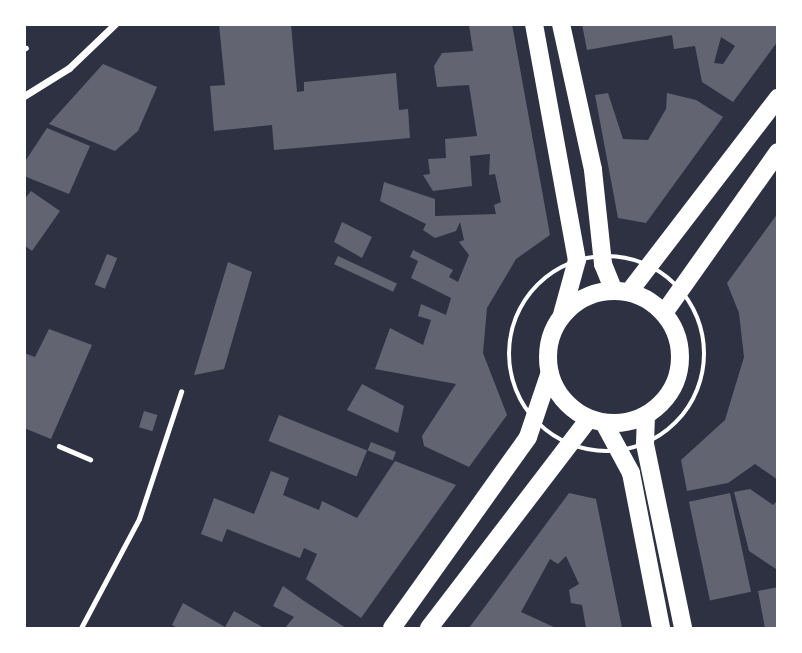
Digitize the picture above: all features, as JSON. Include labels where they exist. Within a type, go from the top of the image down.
[{"type":"main road","points":[[534,24],[577,260],[562,315]]},
{"type":"main road","points":[[429,628],[567,444],[597,421],[646,415],[674,386],[680,367],[680,347],[664,313],[621,291],[603,255],[593,170],[561,24]]},
{"type":"main road","points":[[392,628],[535,421],[549,375],[551,333],[562,315],[578,300],[621,291],[651,266],[778,98]]},
{"type":"main road","points":[[664,313],[776,157]]},
{"type":"main road","points":[[549,375],[564,402],[597,421],[623,451],[661,628]]},
{"type":"main road","points":[[646,415],[645,444],[683,628]]},
{"type":"street","points":[[24,96],[69,68],[115,24]]},
{"type":"path","points":[[603,255],[651,266],[680,288],[704,335],[702,380],[681,418],[645,444],[623,451],[567,444],[535,421],[510,368],[512,328],[529,293],[577,260],[603,255]]},
{"type":"path","points":[[81,628],[139,519],[181,392]]},
{"type":"path","points":[[59,446],[90,459]]},
{"type":"building","points":[[219,24],[291,24],[297,92],[304,91],[304,82],[396,73],[399,110],[408,109],[410,138],[274,150],[272,125],[214,131],[210,86],[225,85]]},
{"type":"building","points":[[512,24],[550,235],[516,259],[487,308],[483,353],[507,415],[469,467],[424,446],[422,436],[456,384],[375,369],[390,328],[423,345],[431,320],[418,316],[421,304],[446,315],[451,298],[411,278],[418,261],[410,257],[413,250],[453,270],[449,277],[458,282],[469,255],[459,242],[464,240],[460,222],[456,231],[435,238],[423,230],[426,224],[380,201],[384,182],[435,199],[435,216],[496,214],[494,205],[501,202],[495,174],[489,175],[490,154],[470,156],[472,186],[433,191],[423,175],[430,174],[428,159],[446,158],[445,139],[477,136],[469,85],[437,87],[434,66],[442,53],[473,51],[469,25]]},
{"type":"building","points":[[582,24],[778,24],[778,41],[733,102],[702,82],[695,46],[674,49],[672,35],[587,50]],"holes":[[[721,37],[735,46],[723,64],[714,63]]]},
{"type":"building","points":[[103,64],[157,87],[138,131],[115,151],[49,124]]},
{"type":"building","points":[[608,93],[623,139],[648,140],[666,109],[667,93],[696,100],[723,117],[646,223],[618,218],[595,95]]},
{"type":"building","points":[[47,128],[90,146],[69,194],[24,176],[24,163]]},
{"type":"building","points":[[31,191],[60,211],[32,251],[24,245],[24,200]]},
{"type":"building","points":[[778,213],[778,480],[755,464],[728,483],[687,491],[681,460],[725,420],[744,357],[739,313],[727,283]]},
{"type":"building","points":[[342,222],[372,237],[362,258],[334,242]]},
{"type":"building","points":[[107,254],[117,258],[105,289],[95,285]]},
{"type":"building","points":[[338,256],[397,283],[393,292],[334,264]]},
{"type":"building","points":[[228,262],[252,272],[224,369],[194,375]]},
{"type":"building","points":[[49,329],[92,345],[51,439],[24,428],[24,353],[35,357]]},
{"type":"building","points":[[362,384],[404,406],[398,433],[347,410]]},
{"type":"building","points":[[144,411],[157,415],[152,431],[139,427]]},
{"type":"building","points":[[279,415],[367,451],[357,477],[269,441]]},
{"type":"building","points":[[371,442],[396,452],[393,460],[368,450]]},
{"type":"building","points":[[395,461],[456,485],[361,618],[306,579],[317,554],[304,548],[300,558],[227,529],[222,542],[201,534],[214,498],[254,514],[271,471],[289,478],[283,495],[319,510],[322,501],[357,518]]},
{"type":"building","points":[[750,489],[773,505],[778,500],[776,569],[749,551],[734,492]]},
{"type":"building","points":[[569,493],[596,499],[622,628],[586,628],[582,605],[571,603],[569,590],[579,584],[566,556],[558,564],[550,559],[521,612],[556,628],[469,628]]},
{"type":"building","points":[[730,493],[751,592],[710,601],[689,502]]},
{"type":"building","points":[[283,586],[346,628],[285,628],[294,617],[273,606]]},
{"type":"building","points":[[778,587],[778,628],[765,628],[758,591]]},
{"type":"building","points":[[183,603],[225,627],[234,611],[264,628],[178,628],[172,625]]}]
